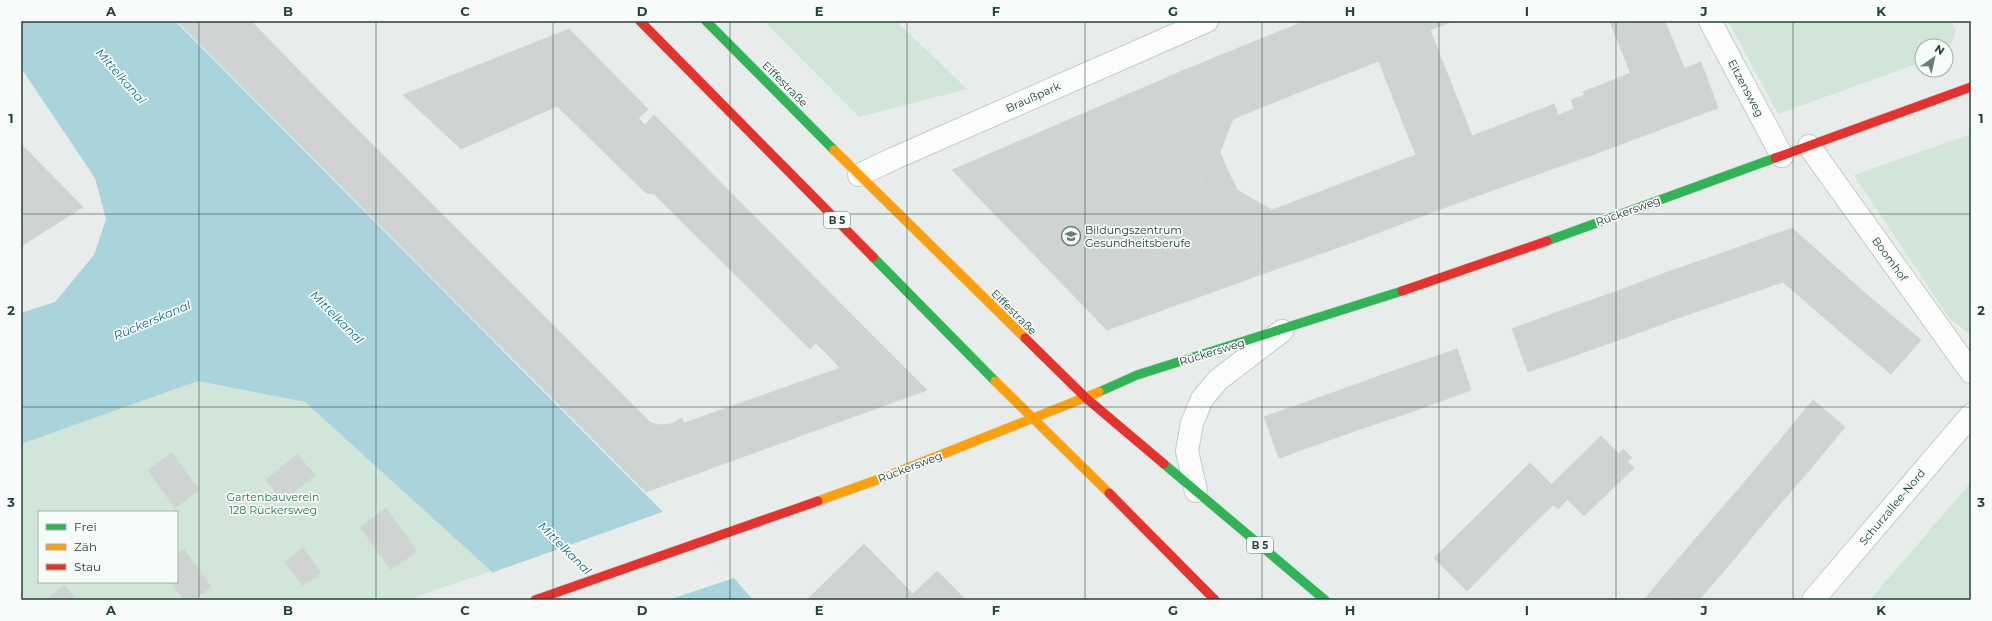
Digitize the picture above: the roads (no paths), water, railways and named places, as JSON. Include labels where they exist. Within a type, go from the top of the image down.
[{"type":"main road","name":"B 5","points":[[640,21],[1033,419],[1143,526],[1216,600]]},
{"type":"main road","name":"Eiffestraße","points":[[706,21],[859,176],[1086,398],[1325,600]]},
{"type":"main road","name":"Rückersweg","points":[[535,600],[885,477],[1086,398],[1137,375],[1283,330],[1460,272],[1971,87]]},
{"type":"street","name":"Braußpark","points":[[859,176],[895,158],[1207,21]]},
{"type":"street","name":"Eitzensweg","points":[[1710,21],[1782,156]]},
{"type":"street","name":"Boomhof","points":[[1809,146],[1971,372]]},
{"type":"street","name":"Rückersweg","points":[[1196,491],[1187,451],[1192,423],[1202,399],[1218,380],[1283,330]]},
{"type":"street","name":"Schurzallee-Nord","points":[[1813,600],[1971,415]]},
{"type":"water","points":[[21,21],[175,21],[679,528],[734,578],[753,600],[520,600],[491,571],[305,402],[198,381],[21,444],[21,313],[55,302],[94,255],[106,219],[95,178],[21,68]]},
{"type":"place","name":"Bildungszentrum Gesundheitsberufe","points":[[1071,236]]},
{"type":"water label","name":"Mittelkanal","points":[[121,76]]},
{"type":"water label","name":"Mittelkanal","points":[[337,317]]},
{"type":"water label","name":"Rückerskanal","points":[[152,320]]},
{"type":"water label","name":"Mittelkanal","points":[[565,548]]},
{"type":"park label","name":"Gartenbauverein 128 Rückersweg","points":[[273,503]]}]
